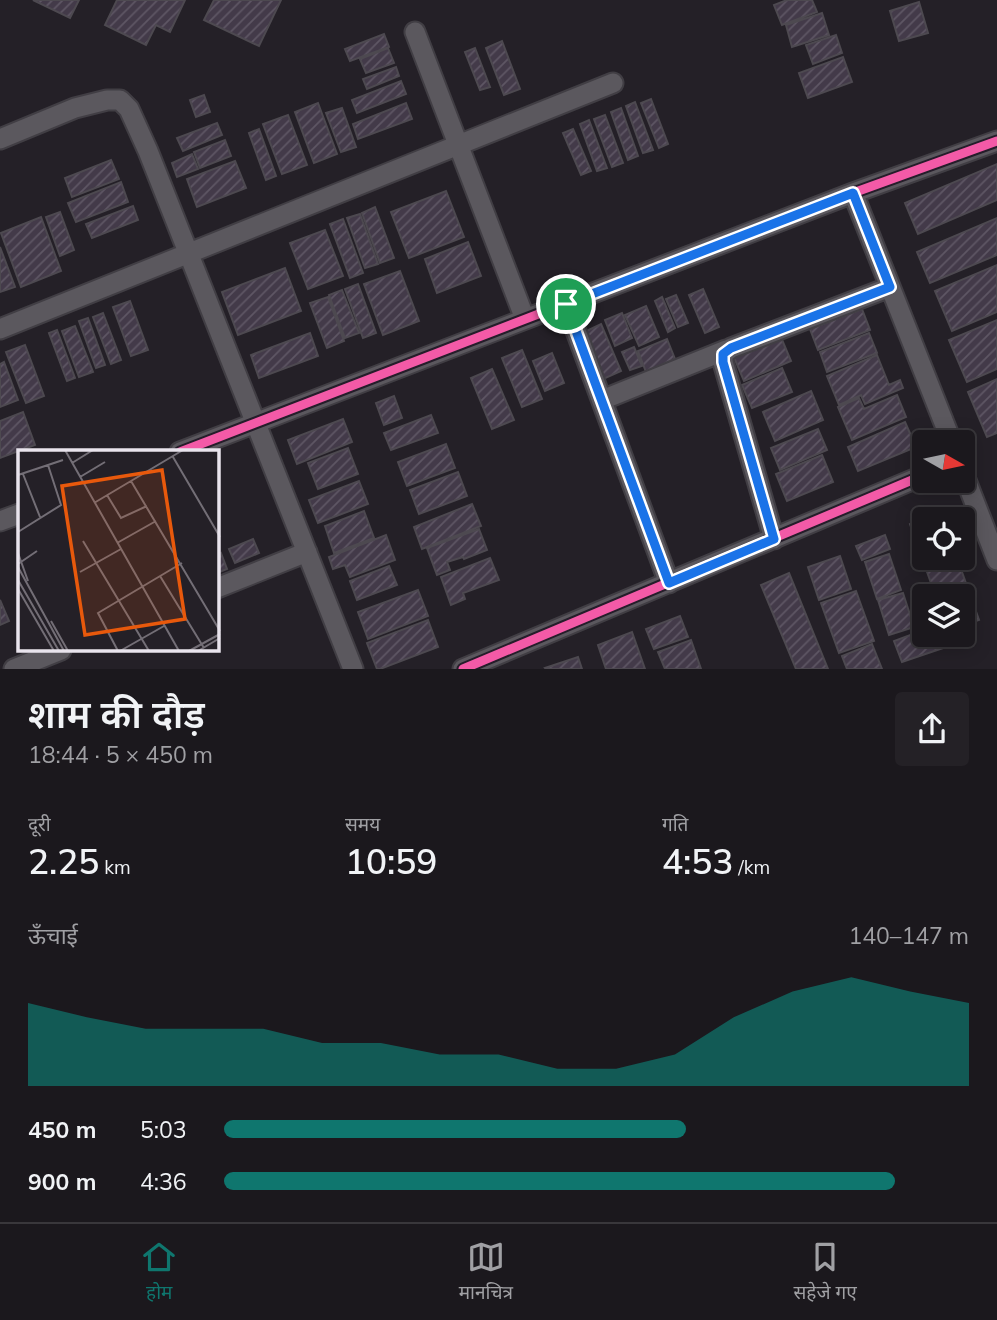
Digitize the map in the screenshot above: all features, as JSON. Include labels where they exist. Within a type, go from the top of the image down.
[{"type":"street","points":[[415,32],[525,320]]},
{"type":"street","points":[[0,329],[613,83]]},
{"type":"street","points":[[0,139],[75,108],[107,100],[120,100],[129,109],[353,669]]},
{"type":"street","points":[[185,450],[853,193],[997,141]]},
{"type":"street","points":[[853,193],[947,430]]},
{"type":"street","points":[[602,400],[890,287]]},
{"type":"street","points":[[566,304],[669,583]]},
{"type":"street","points":[[726,350],[723,362],[774,539]]},
{"type":"street","points":[[463,669],[912,480]]},
{"type":"street","points":[[971,494],[997,560]]},
{"type":"street","points":[[0,521],[18,514]]},
{"type":"street","points":[[219,587],[307,552]]},
{"type":"street","points":[[14,669],[56,652]]},
{"type":"building","points":[[33,0],[79,0],[70,18]]},
{"type":"building","points":[[117,0],[185,0],[170,32],[156,25],[146,45],[105,25]]},
{"type":"building","points":[[214,0],[281,0],[259,46],[204,20]]},
{"type":"building","points":[[787,0],[812,0],[817,12],[782,25],[774,5]]},
{"type":"building","points":[[919,2],[928,33],[899,41],[890,11]]},
{"type":"building","points":[[822,13],[829,35],[792,47],[786,25]]},
{"type":"building","points":[[384,34],[389,47],[350,61],[345,49]]},
{"type":"building","points":[[836,35],[842,53],[813,64],[806,45]]},
{"type":"building","points":[[502,41],[520,89],[504,95],[486,48]]},
{"type":"building","points":[[388,48],[394,63],[366,73],[360,59]]},
{"type":"building","points":[[475,48],[490,87],[480,90],[465,52]]},
{"type":"building","points":[[843,57],[852,82],[808,98],[799,73]]},
{"type":"building","points":[[396,67],[399,76],[367,89],[363,79]]},
{"type":"building","points":[[401,81],[406,94],[357,113],[352,100]]},
{"type":"building","points":[[204,95],[210,112],[196,117],[190,100]]},
{"type":"building","points":[[651,99],[668,144],[659,148],[641,103]]},
{"type":"building","points":[[635,102],[653,150],[643,153],[626,106]]},
{"type":"building","points":[[318,103],[337,154],[314,163],[295,112]]},
{"type":"building","points":[[406,103],[412,119],[358,139],[353,124]]},
{"type":"building","points":[[342,108],[356,147],[341,152],[326,113]]},
{"type":"building","points":[[621,108],[638,156],[628,160],[611,112]]},
{"type":"building","points":[[288,115],[307,165],[282,174],[263,124]]},
{"type":"building","points":[[605,115],[623,163],[612,167],[594,119]]},
{"type":"building","points":[[589,120],[607,168],[597,171],[580,124]]},
{"type":"building","points":[[217,123],[222,135],[183,151],[177,138]]},
{"type":"building","points":[[259,129],[276,176],[266,180],[249,133]]},
{"type":"building","points":[[573,129],[591,171],[581,175],[563,133]]},
{"type":"building","points":[[225,140],[231,156],[200,168],[194,152]]},
{"type":"building","points":[[192,154],[198,169],[177,177],[172,163]]},
{"type":"building","points":[[111,160],[119,179],[72,197],[65,178]]},
{"type":"building","points":[[235,161],[246,188],[197,207],[187,179]]},
{"type":"building","points":[[997,164],[997,200],[918,234],[905,203]]},
{"type":"building","points":[[121,182],[128,202],[76,222],[68,203]]},
{"type":"building","points":[[446,191],[464,237],[409,258],[391,212]]},
{"type":"building","points":[[133,206],[138,220],[92,238],[86,224]]},
{"type":"building","points":[[375,207],[394,258],[380,263],[362,213]]},
{"type":"building","points":[[60,212],[74,250],[60,256],[46,217]]},
{"type":"building","points":[[360,214],[378,264],[365,268],[347,218]]},
{"type":"building","points":[[41,217],[61,271],[21,287],[1,233]]},
{"type":"building","points":[[997,218],[997,255],[930,283],[917,252]]},
{"type":"building","points":[[343,219],[363,273],[350,278],[330,224]]},
{"type":"building","points":[[325,230],[343,276],[308,289],[290,243]]},
{"type":"building","points":[[468,242],[481,276],[437,293],[425,259]]},
{"type":"building","points":[[0,247],[15,287],[0,292]]},
{"type":"building","points":[[997,265],[997,312],[952,331],[935,291]]},
{"type":"building","points":[[285,268],[301,311],[238,335],[222,292]]},
{"type":"building","points":[[400,271],[419,321],[383,335],[364,284]]},
{"type":"building","points":[[358,284],[376,333],[363,338],[345,289]]},
{"type":"building","points":[[703,289],[719,327],[705,333],[689,295]]},
{"type":"building","points":[[342,290],[359,333],[345,338],[329,295]]},
{"type":"building","points":[[676,295],[688,323],[678,327],[666,299]]},
{"type":"building","points":[[328,297],[344,341],[327,348],[310,303]]},
{"type":"building","points":[[662,297],[675,328],[668,332],[655,301]]},
{"type":"building","points":[[130,301],[148,350],[131,356],[113,307]]},
{"type":"building","points":[[646,306],[659,337],[639,346],[625,315]]},
{"type":"building","points":[[862,309],[870,330],[818,350],[810,329]]},
{"type":"building","points":[[103,313],[121,360],[111,364],[93,317]]},
{"type":"building","points":[[622,313],[632,338],[615,346],[605,320]]},
{"type":"building","points":[[88,318],[105,365],[96,368],[79,321]]},
{"type":"building","points":[[997,320],[997,369],[967,382],[949,340]]},
{"type":"building","points":[[601,324],[621,371],[601,380],[582,333]]},
{"type":"building","points":[[75,326],[93,372],[79,377],[62,331]]},
{"type":"building","points":[[57,330],[75,378],[67,381],[49,333]]},
{"type":"building","points":[[310,333],[318,356],[259,378],[251,355]]},
{"type":"building","points":[[869,333],[877,353],[827,372],[820,352]]},
{"type":"building","points":[[780,335],[791,361],[744,381],[733,355]]},
{"type":"building","points":[[667,339],[675,359],[646,372],[638,351]]},
{"type":"building","points":[[25,345],[44,396],[26,403],[6,352]]},
{"type":"building","points":[[634,347],[642,366],[630,370],[622,352]]},
{"type":"building","points":[[522,350],[542,399],[522,407],[502,358]]},
{"type":"building","points":[[552,353],[564,383],[545,391],[533,361]]},
{"type":"building","points":[[877,355],[889,385],[900,380],[903,388],[865,404],[861,395],[839,405],[827,376]]},
{"type":"building","points":[[4,362],[18,400],[0,407],[0,364]]},
{"type":"building","points":[[782,368],[792,392],[752,408],[742,385]]},
{"type":"building","points":[[492,369],[514,420],[492,429],[471,378]]},
{"type":"building","points":[[997,379],[997,433],[987,437],[968,392]]},
{"type":"building","points":[[811,391],[823,420],[775,441],[763,412]]},
{"type":"building","points":[[897,395],[906,417],[852,440],[838,407],[859,398],[864,409]]},
{"type":"building","points":[[394,396],[402,418],[384,425],[376,403]]},
{"type":"building","points":[[23,412],[35,445],[0,458],[0,421]]},
{"type":"building","points":[[431,415],[438,433],[391,450],[384,433]]},
{"type":"building","points":[[343,419],[352,442],[297,464],[288,440]]},
{"type":"building","points":[[905,422],[912,438],[912,449],[858,471],[848,447]]},
{"type":"building","points":[[818,429],[827,450],[780,470],[771,448]]},
{"type":"building","points":[[446,444],[455,468],[407,486],[398,462]]},
{"type":"building","points":[[348,448],[358,474],[318,489],[308,463]]},
{"type":"building","points":[[822,455],[833,482],[787,501],[776,474]]},
{"type":"building","points":[[458,472],[467,496],[419,514],[410,490]]},
{"type":"building","points":[[359,481],[368,504],[318,523],[309,500]]},
{"type":"building","points":[[472,504],[481,526],[422,549],[414,527]]},
{"type":"building","points":[[364,511],[374,538],[334,553],[325,526]]},
{"type":"building","points":[[479,529],[487,550],[447,562],[450,570],[437,575],[427,548]]},
{"type":"building","points":[[386,535],[395,560],[350,577],[345,565],[333,569],[329,557]]},
{"type":"building","points":[[885,535],[890,549],[862,560],[856,546]]},
{"type":"building","points":[[253,539],[259,553],[235,563],[229,549]]},
{"type":"building","points":[[221,553],[227,569],[219,572]]},
{"type":"building","points":[[889,554],[901,590],[877,599],[865,562]]},
{"type":"building","points":[[840,556],[851,589],[819,600],[808,567]]},
{"type":"building","points":[[490,558],[499,580],[463,593],[465,599],[451,605],[441,577]]},
{"type":"building","points":[[389,566],[397,585],[357,600],[350,581]]},
{"type":"building","points":[[926,570],[961,570],[966,584],[931,584]]},
{"type":"building","points":[[789,573],[828,669],[796,669],[761,585]]},
{"type":"building","points":[[418,590],[428,616],[368,639],[358,612]]},
{"type":"building","points":[[856,591],[874,641],[839,653],[821,603]]},
{"type":"building","points":[[903,593],[912,628],[889,635],[878,600]]},
{"type":"building","points":[[0,600],[9,621],[0,625]]},
{"type":"building","points":[[680,616],[688,637],[654,649],[646,629]]},
{"type":"building","points":[[428,620],[438,647],[377,669],[367,643]]},
{"type":"building","points":[[632,632],[645,669],[606,669],[598,645]]},
{"type":"building","points":[[912,634],[912,647],[943,648],[902,662],[894,641]]},
{"type":"building","points":[[691,640],[701,669],[665,669],[658,652]]},
{"type":"building","points":[[872,644],[882,669],[847,669],[842,656]]},
{"type":"building","points":[[578,657],[582,669],[545,668]]},
{"type":"cycle path","points":[[185,450],[853,193],[997,141]]},
{"type":"cycle path","points":[[463,669],[912,480]]},
{"type":"route","points":[[853,193],[890,287],[726,350],[723,354],[723,362],[774,539],[669,583],[566,304],[853,193]]}]
